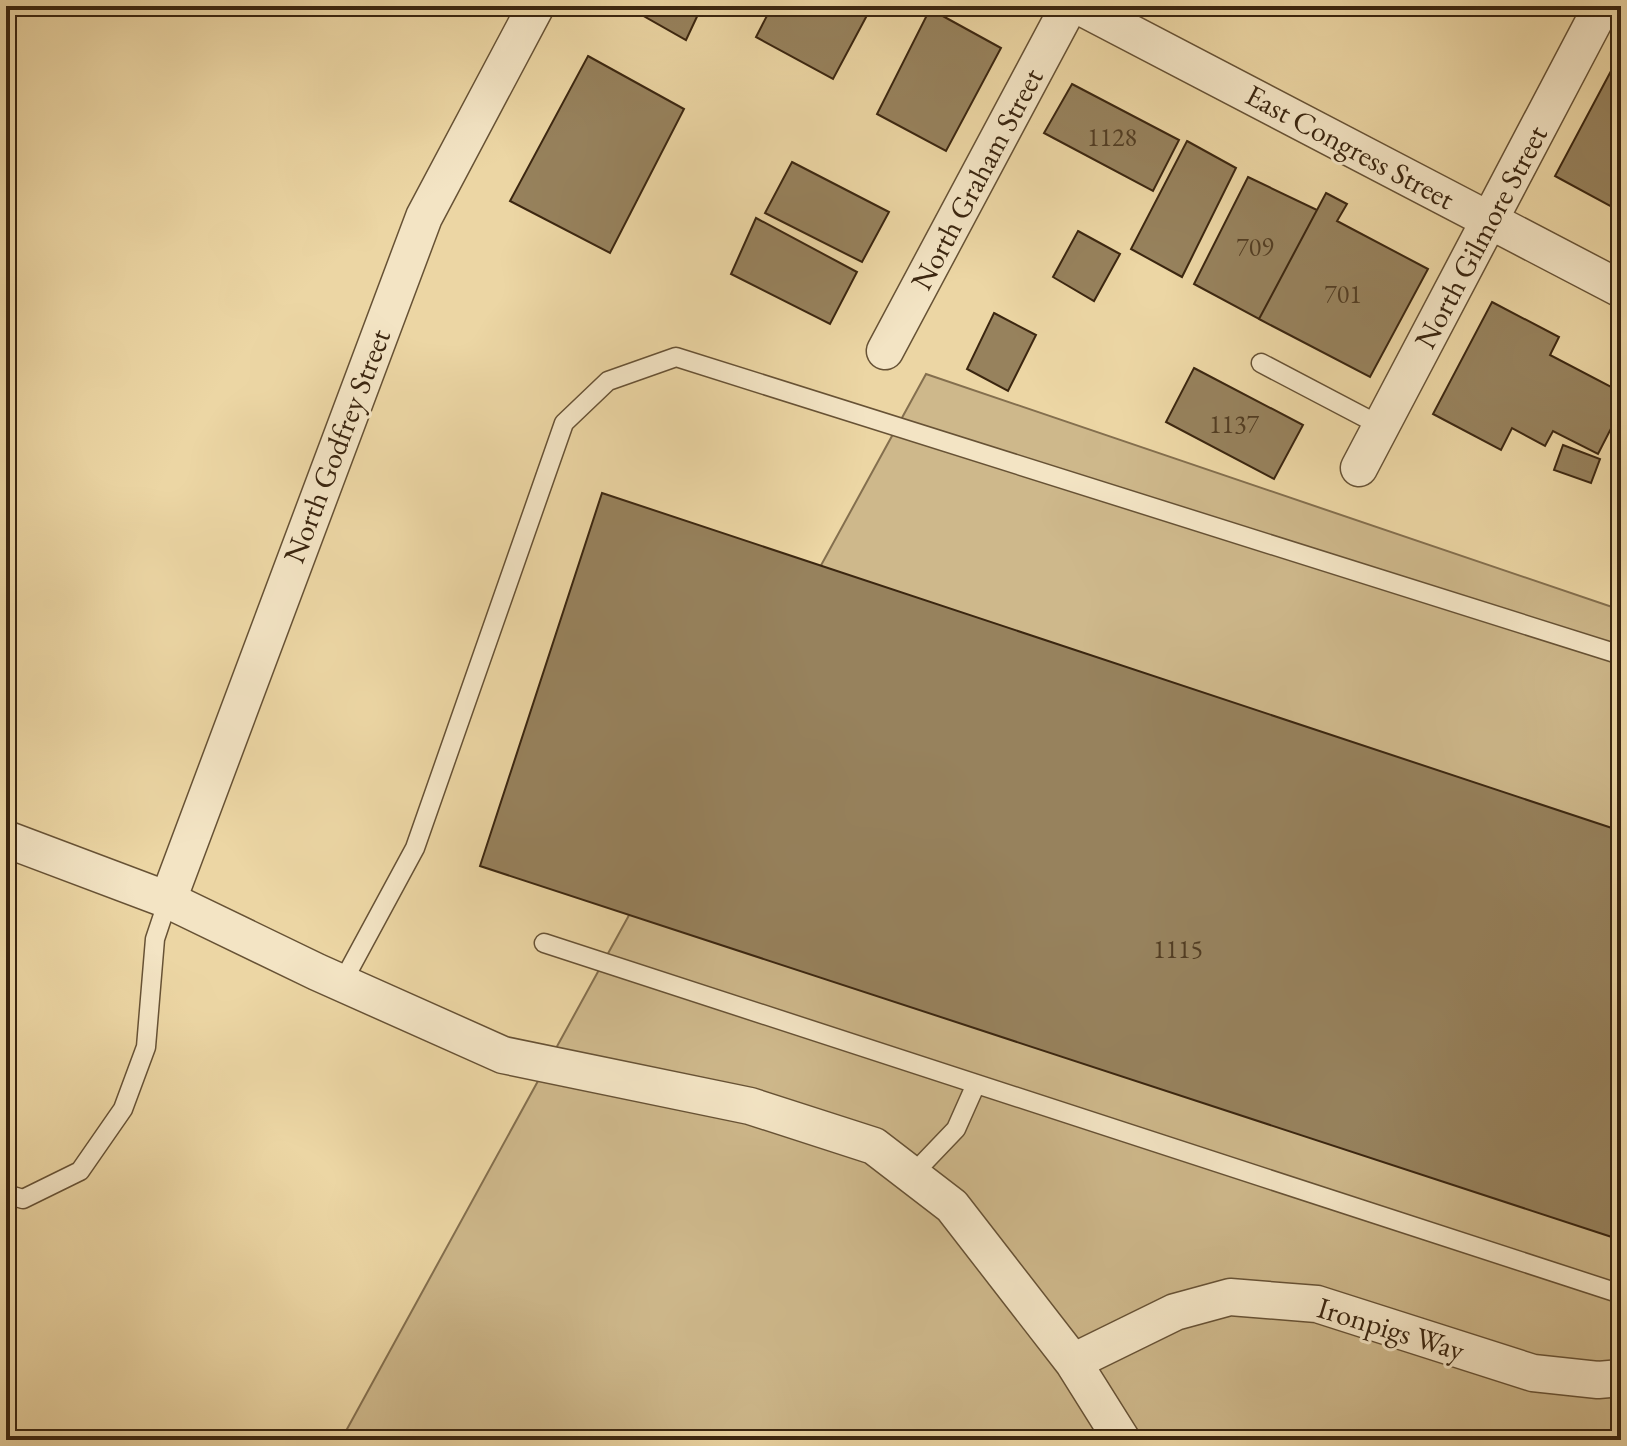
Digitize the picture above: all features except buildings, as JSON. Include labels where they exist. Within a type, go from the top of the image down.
[{"type":"street","name":"North Godfrey Street","points":[[168,900],[424,217],[536,6]]},
{"type":"street","name":"North Graham Street","points":[[885,351],[1069,6]]},
{"type":"street","name":"East Congress Street","points":[[1079,6],[1621,289]]},
{"type":"street","name":"North Gilmore Street","points":[[1359,468],[1489,220],[1607,15]]},
{"type":"street","points":[[6,839],[168,900],[503,1055],[750,1106],[874,1146],[952,1206],[1073,1362],[1122,1440]]},
{"type":"street","name":"Ironpigs Way","points":[[1073,1362],[1175,1312],[1230,1297],[1317,1304],[1533,1373],[1598,1380],[1621,1378]]},
{"type":"lane","points":[[342,983],[415,848],[564,423],[608,381],[676,357],[1621,655]]},
{"type":"lane","points":[[1261,363],[1381,426]]},
{"type":"lane","points":[[6,1194],[23,1199],[80,1171],[123,1109],[146,1047],[155,939],[168,900]]},
{"type":"lane","points":[[544,943],[1621,1294]]},
{"type":"lane","points":[[912,1175],[956,1129],[976,1084]]},
{"type":"shaded area","points":[[926,374],[1621,610],[1621,1440],[341,1440]]}]
